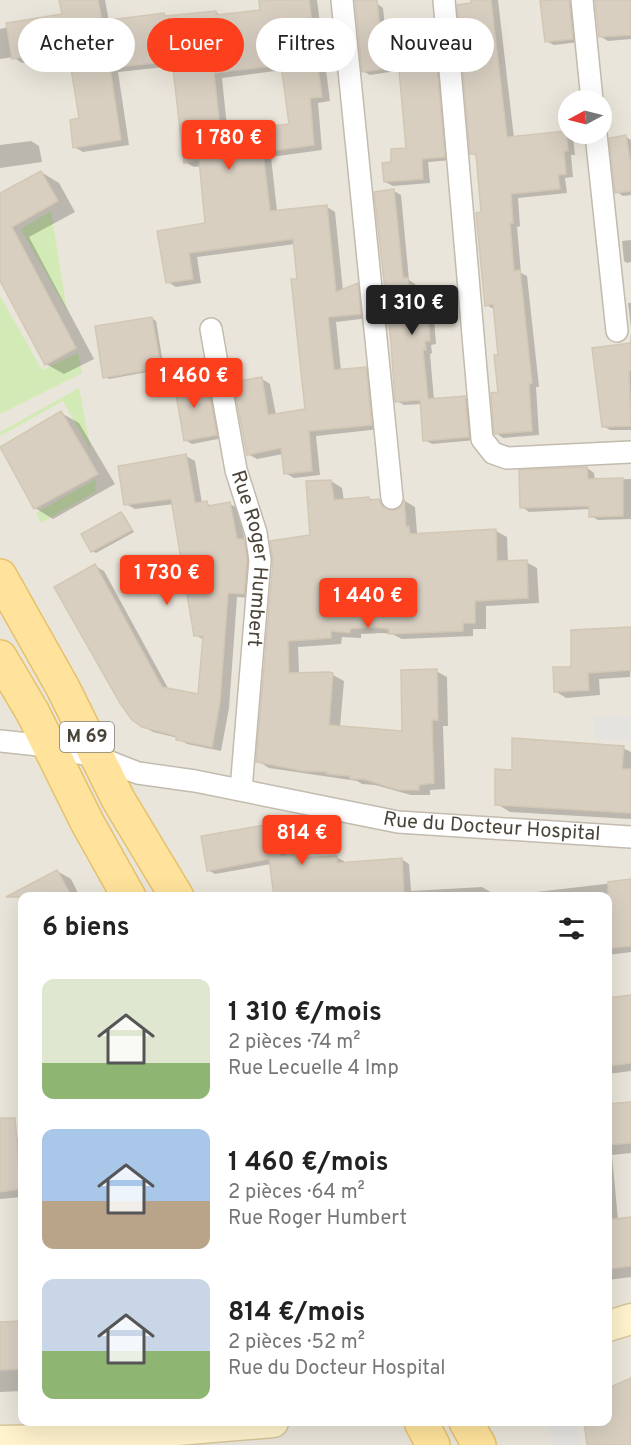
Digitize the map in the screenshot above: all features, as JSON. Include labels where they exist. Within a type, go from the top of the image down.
[{"type":"main road","name":"M 69","points":[[0,576],[63,688],[118,799],[174,892]]},
{"type":"main road","name":"M 69","points":[[0,657],[33,713],[48,746],[126,892]]},
{"type":"main road","points":[[423,1426],[433,1445]]},
{"type":"main road","points":[[468,1426],[478,1445]]},
{"type":"street","points":[[342,0],[392,498]]},
{"type":"street","points":[[444,0],[482,439],[493,453],[507,458],[631,452]]},
{"type":"street","points":[[582,0],[591,90]]},
{"type":"street","points":[[597,144],[616,331]]},
{"type":"street","name":"Rue Roger Humbert","points":[[211,329],[236,470],[256,533],[260,560],[241,790]]},
{"type":"street","name":"Rue du Docteur Hospital","points":[[0,741],[48,746],[97,757],[138,773],[195,781],[398,822],[631,837]]},
{"type":"street","points":[[612,1325],[631,1319]]},
{"type":"street","points":[[0,1441],[57,1440],[225,1426]]},
{"type":"shaded area","points":[[0,0],[631,0],[631,1445],[0,1445]]},
{"type":"shaded area","points":[[631,716],[631,742],[595,738],[593,717]]},
{"type":"shaded area","points":[[548,1426],[578,1426],[580,1445],[555,1445]]},
{"type":"green space","points":[[51,211],[67,311],[21,229]]},
{"type":"green space","points":[[0,296],[42,370],[78,353],[82,373],[0,414]]},
{"type":"green space","points":[[79,388],[91,451],[63,401],[0,436],[0,432]]},
{"type":"green space","points":[[96,479],[95,492],[41,523],[36,513]]},
{"type":"building","points":[[59,0],[98,0],[101,18],[37,18],[62,14]]},
{"type":"building","points":[[259,0],[309,0],[311,18],[256,18],[256,68],[244,69],[244,18],[147,18],[147,64],[135,65],[135,18],[125,18],[164,13],[165,16],[216,11],[216,15],[260,10]]},
{"type":"building","points":[[355,0],[377,0],[379,18],[368,18],[368,71],[362,72]]},
{"type":"building","points":[[471,0],[491,0],[493,18],[458,18],[457,5],[471,3]]},
{"type":"building","points":[[569,0],[573,39],[545,42],[540,1]]},
{"type":"building","points":[[595,0],[631,0],[631,35],[599,37]]},
{"type":"building","points":[[18,21],[18,58],[12,59],[6,23]]},
{"type":"building","points":[[494,26],[507,137],[558,132],[558,144],[567,144],[568,151],[564,151],[566,174],[558,175],[560,189],[511,194],[513,223],[510,223],[514,271],[520,270],[532,383],[529,384],[532,431],[494,434],[491,393],[498,392],[494,355],[498,355],[493,304],[485,306],[476,213],[481,212],[476,154],[470,154],[463,72],[494,72]]},
{"type":"building","points":[[72,72],[111,72],[121,140],[73,148],[70,120],[79,118]]},
{"type":"building","points":[[173,72],[222,72],[214,73],[221,137],[274,129],[273,126],[289,124],[282,72],[319,72],[322,97],[310,98],[314,145],[263,152],[270,211],[327,205],[336,292],[358,283],[361,314],[328,317],[334,370],[366,367],[372,425],[309,431],[312,471],[284,474],[281,448],[247,455],[233,382],[262,377],[268,415],[305,409],[291,279],[297,279],[293,239],[189,253],[193,279],[166,283],[157,231],[205,223],[199,160],[184,163]]},
{"type":"building","points":[[399,72],[438,72],[445,157],[422,159],[423,179],[384,182],[382,163],[391,162],[391,149],[406,148]]},
{"type":"building","points":[[626,135],[631,166],[631,191],[615,193],[610,144],[612,144],[612,137]]},
{"type":"building","points":[[41,171],[58,201],[12,227],[76,348],[45,365],[0,281],[0,193]]},
{"type":"building","points":[[394,189],[403,278],[408,278],[412,314],[428,313],[430,341],[425,341],[426,350],[423,350],[428,399],[465,396],[469,437],[423,441],[420,400],[395,402],[391,342],[374,192]]},
{"type":"building","points":[[152,317],[161,368],[103,378],[95,326]]},
{"type":"building","points":[[631,343],[631,370],[629,371],[631,426],[602,427],[592,348]]},
{"type":"building","points":[[194,374],[197,388],[208,386],[217,435],[184,441],[173,377]]},
{"type":"building","points":[[61,411],[98,474],[34,509],[0,447]]},
{"type":"building","points":[[186,454],[195,503],[207,501],[208,506],[230,502],[237,539],[244,539],[247,560],[244,594],[228,593],[220,702],[212,747],[176,740],[176,736],[142,727],[132,720],[54,587],[95,564],[162,687],[198,694],[203,636],[194,636],[171,499],[124,505],[118,466]]},
{"type":"building","points":[[587,467],[588,479],[623,478],[623,516],[589,517],[589,506],[520,508],[519,470]]},
{"type":"building","points":[[331,480],[334,500],[369,497],[370,500],[379,499],[382,506],[393,511],[400,508],[404,499],[406,527],[409,526],[410,534],[496,529],[497,561],[527,560],[528,598],[475,601],[475,623],[463,623],[463,631],[389,634],[389,629],[370,627],[350,629],[350,633],[331,631],[331,638],[288,641],[289,673],[333,673],[329,725],[402,731],[401,670],[437,669],[438,720],[432,720],[434,783],[419,785],[419,790],[398,790],[363,779],[350,779],[350,776],[303,771],[256,762],[273,561],[270,541],[310,535],[306,481]]},
{"type":"building","points":[[121,512],[132,530],[91,552],[81,534]]},
{"type":"building","points":[[631,627],[631,670],[588,673],[589,690],[554,692],[553,667],[571,667],[571,630]]},
{"type":"building","points":[[512,738],[624,746],[622,769],[631,769],[631,813],[495,805],[495,769],[512,770]]},
{"type":"building","points":[[277,823],[280,856],[301,854],[301,858],[337,856],[337,863],[402,858],[404,892],[273,892],[269,859],[207,871],[201,836]]},
{"type":"building","points":[[57,870],[69,892],[18,892],[18,897],[6,897]]},
{"type":"building","points":[[631,879],[631,946],[612,948],[612,892],[608,892],[608,882]]},
{"type":"building","points":[[631,995],[631,1063],[612,1065],[612,997]]},
{"type":"building","points":[[631,1102],[631,1143],[612,1145],[612,1104]]},
{"type":"building","points":[[0,1118],[15,1118],[18,1189],[0,1192]]},
{"type":"building","points":[[631,1217],[631,1266],[612,1268],[612,1219]]},
{"type":"building","points":[[18,1321],[18,1369],[0,1370],[0,1322]]},
{"type":"building","points":[[631,1378],[631,1445],[587,1445],[585,1426],[612,1426],[612,1386]]}]
